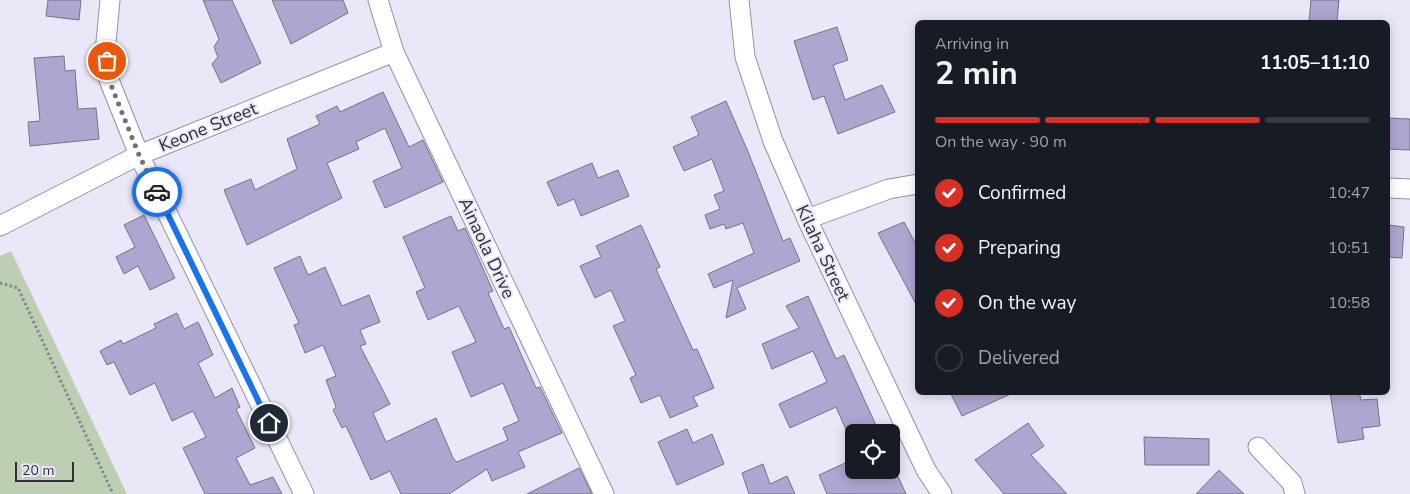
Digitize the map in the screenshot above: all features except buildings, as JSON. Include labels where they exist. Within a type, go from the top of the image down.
[{"type":"street","points":[[110,0],[106,42],[109,80],[139,155],[304,494]]},
{"type":"street","name":"Ainaola Drive","points":[[378,0],[394,52],[604,494]]},
{"type":"street","name":"Kilaha Street","points":[[739,0],[745,57],[774,142],[807,219],[926,470],[942,494]]},
{"type":"street","name":"Keone Street","points":[[0,226],[139,155],[394,52]]},
{"type":"street","points":[[807,219],[889,189],[915,185]]},
{"type":"street","points":[[1390,188],[1410,189]]},
{"type":"street","points":[[1258,447],[1292,483],[1294,494]]},
{"type":"path","points":[[0,283],[18,288],[113,494]]},
{"type":"green space","points":[[11,251],[127,494],[0,494],[0,256]]},
{"type":"way so far","points":[[107,61],[109,80],[139,155],[157,192]]},
{"type":"route","points":[[157,192],[269,423]]}]
